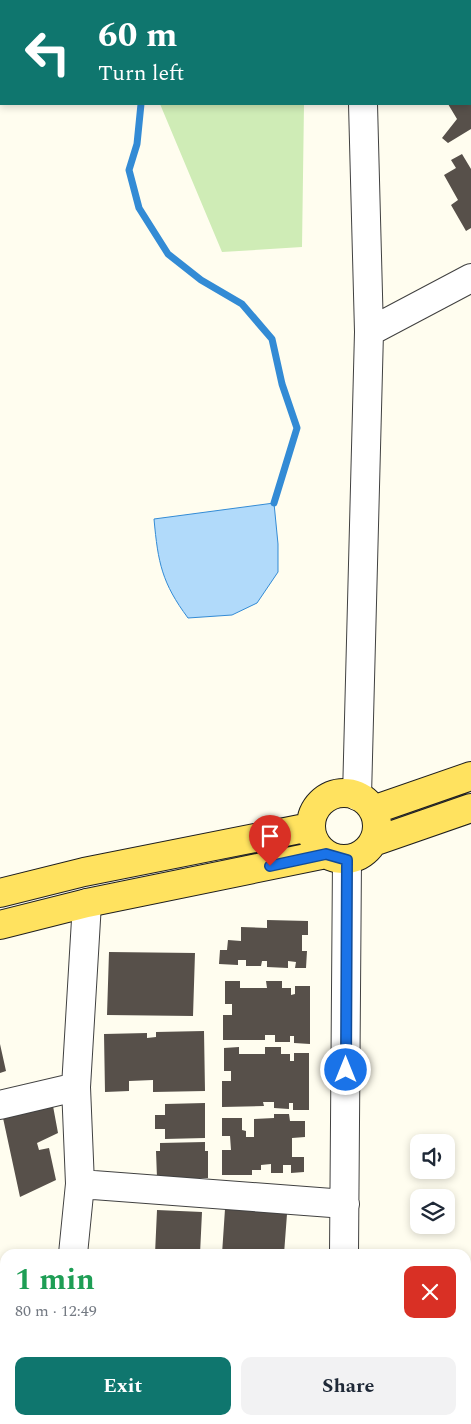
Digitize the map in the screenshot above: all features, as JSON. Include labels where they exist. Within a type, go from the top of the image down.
[{"type":"main road","points":[[365,803],[471,776]]},
{"type":"main road","points":[[0,925],[87,903],[336,857],[367,851],[377,832],[377,821],[365,803],[347,793],[326,798],[312,815],[310,827],[317,847],[336,857]]},
{"type":"main road","points":[[373,842],[471,808]]},
{"type":"main road","points":[[0,893],[84,872],[310,827]]},
{"type":"street","points":[[363,105],[369,332],[365,803]]},
{"type":"street","points":[[369,332],[471,278]]},
{"type":"street","points":[[336,857],[345,1204],[344,1249]]},
{"type":"street","points":[[74,1249],[80,1184],[76,1087],[87,903]]},
{"type":"street","points":[[0,1105],[76,1087]]},
{"type":"street","points":[[80,1184],[345,1204]]},
{"type":"green space","points":[[160,105],[304,105],[302,247],[222,252]]},
{"type":"water","points":[[274,503],[278,544],[278,572],[257,603],[232,615],[188,618],[172,594],[163,572],[157,548],[154,519]]},
{"type":"building","points":[[449,105],[471,105],[471,129],[448,143],[442,138],[457,119]]},
{"type":"building","points":[[462,154],[471,169],[471,228],[466,231],[451,205],[458,200],[444,175],[456,168],[451,160]]},
{"type":"building","points":[[267,920],[308,921],[308,935],[302,935],[302,951],[307,951],[306,968],[295,968],[296,962],[288,961],[288,968],[267,967],[267,961],[262,961],[261,966],[246,966],[246,960],[238,960],[238,965],[219,964],[220,950],[227,950],[228,940],[241,941],[241,927],[267,928]]},
{"type":"building","points":[[109,952],[195,953],[193,1016],[107,1015]]},
{"type":"building","points":[[225,981],[240,981],[240,988],[267,988],[266,981],[282,981],[282,988],[291,988],[291,995],[295,994],[295,986],[310,986],[310,1044],[294,1043],[294,1036],[290,1036],[290,1042],[275,1042],[275,1035],[265,1035],[265,1040],[223,1040],[223,1015],[232,1015],[232,1004],[225,1004]]},
{"type":"building","points":[[204,1031],[205,1091],[153,1092],[153,1080],[129,1081],[129,1091],[105,1092],[104,1034],[147,1033],[147,1038],[156,1037],[156,1032]]},
{"type":"building","points":[[0,1044],[6,1071],[0,1073]]},
{"type":"building","points":[[239,1047],[239,1054],[265,1054],[265,1047],[281,1047],[281,1054],[290,1054],[290,1061],[294,1061],[294,1053],[309,1053],[309,1110],[293,1110],[293,1103],[289,1103],[289,1109],[274,1108],[274,1102],[263,1102],[264,1106],[222,1107],[222,1081],[231,1081],[231,1071],[224,1071],[224,1048]]},
{"type":"building","points":[[205,1103],[205,1138],[165,1139],[165,1129],[155,1129],[155,1115],[165,1115],[165,1104]]},
{"type":"building","points":[[53,1106],[58,1133],[37,1143],[39,1150],[49,1148],[56,1180],[20,1197],[3,1118]]},
{"type":"building","points":[[274,1114],[289,1114],[290,1121],[305,1121],[305,1137],[292,1138],[292,1157],[304,1157],[304,1172],[291,1173],[291,1165],[283,1165],[283,1173],[271,1173],[271,1164],[261,1165],[261,1170],[252,1170],[252,1175],[222,1175],[222,1150],[231,1150],[230,1136],[222,1136],[222,1118],[242,1118],[242,1130],[246,1131],[246,1137],[254,1137],[254,1119],[274,1118]]},
{"type":"building","points":[[205,1142],[205,1151],[208,1151],[208,1178],[157,1178],[156,1151],[160,1151],[160,1143]]},
{"type":"building","points":[[225,1209],[287,1214],[284,1249],[222,1249]]},
{"type":"building","points":[[157,1210],[202,1212],[200,1249],[155,1249]]},
{"type":"waterway","points":[[141,105],[137,144],[129,170],[139,208],[168,254],[201,280],[242,304],[272,339],[282,384],[297,428],[274,503]]},
{"type":"route","points":[[270,866],[326,854],[336,859],[347,860],[346,1070]]}]
